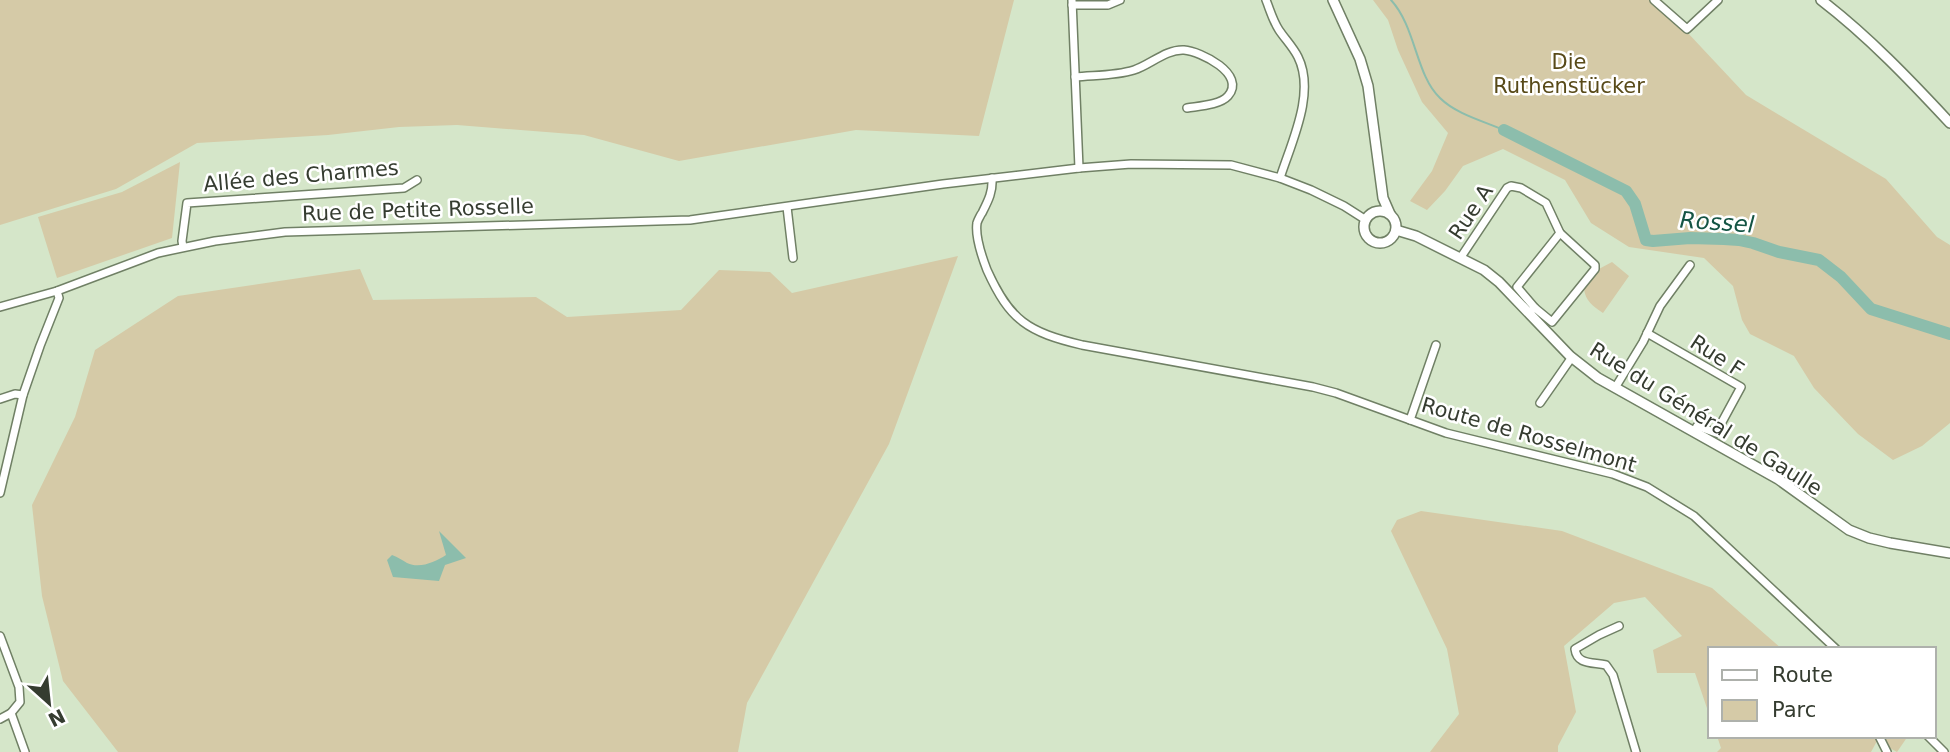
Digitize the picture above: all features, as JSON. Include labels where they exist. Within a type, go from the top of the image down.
[{"type":"main road","points":[[1333,0],[1360,59],[1368,86],[1383,198],[1396,224],[1396,230],[1390,240],[1378,243],[1367,237],[1364,226],[1370,215],[1376,212],[1390,214]]},
{"type":"main road","points":[[1821,0],[1833,4],[1950,123]]},
{"type":"main road","points":[[1376,212],[1383,198]]},
{"type":"main road","name":"Rue du Général de Gaulle","points":[[1396,230],[1416,236],[1485,270],[1532,310],[1572,357],[1598,377],[1778,479],[1835,522],[1869,538],[1950,553]]},
{"type":"street","points":[[1079,168],[1072,2],[1108,5],[1120,0]]},
{"type":"street","points":[[1266,0],[1278,29],[1293,48],[1304,74],[1305,89],[1297,125],[1280,178]]},
{"type":"street","points":[[1654,0],[1687,29],[1718,0]]},
{"type":"street","points":[[1075,77],[1119,74],[1144,66],[1174,51],[1194,52],[1225,69],[1232,80],[1232,89],[1227,97],[1220,101],[1188,108]]},
{"type":"street","name":"Rue de Petite Rosselle","points":[[0,307],[57,290],[139,259],[215,241],[285,232],[665,222],[1079,168],[1162,163],[1231,165],[1280,178],[1311,190],[1366,220]]},
{"type":"street","name":"Route de Rosselmont","points":[[992,178],[991,194],[977,222],[981,255],[1005,304],[1036,331],[1082,345],[1313,387],[1446,433],[1613,474],[1647,487],[1695,516],[1834,647]]},
{"type":"street","name":"Allée des Charmes","points":[[183,247],[181,241],[187,203],[404,188],[417,180]]},
{"type":"street","name":"Rue A","points":[[1461,257],[1504,192],[1511,186],[1521,188],[1546,203],[1560,233]]},
{"type":"street","points":[[787,207],[793,258]]},
{"type":"street","points":[[1560,233],[1595,265],[1595,269],[1552,322],[1532,310],[1517,287],[1560,233]]},
{"type":"street","points":[[1615,388],[1660,306],[1690,265]]},
{"type":"street","points":[[0,493],[23,396],[59,298],[57,290]]},
{"type":"street","name":"Rue F","points":[[1647,333],[1741,387],[1716,433],[1697,426],[1694,432]]},
{"type":"street","points":[[1410,420],[1436,345]]},
{"type":"street","points":[[1540,403],[1572,357]]},
{"type":"street","points":[[0,399],[16,394],[23,396]]},
{"type":"street","points":[[1619,626],[1575,649],[1576,656],[1582,662],[1606,665],[1613,675],[1636,752]]},
{"type":"street","points":[[0,636],[19,687],[20,702],[11,713],[0,719]]},
{"type":"street","points":[[11,713],[25,752]]},
{"type":"street","points":[[1930,738],[1944,752]]},
{"type":"green space","points":[[0,0],[1014,0],[979,136],[856,130],[679,161],[584,135],[457,125],[197,143],[116,189],[0,225]]},
{"type":"green space","name":"Die Ruthenstücker","points":[[1373,0],[1657,0],[1746,95],[1886,179],[1937,237],[1950,245],[1950,423],[1922,446],[1893,460],[1858,434],[1814,388],[1794,356],[1750,334],[1742,320],[1733,286],[1704,258],[1629,247],[1591,223],[1565,180],[1503,149],[1463,166],[1427,210],[1410,201],[1432,171],[1448,133],[1422,102],[1398,50],[1388,20]]},
{"type":"green space","points":[[180,162],[172,238],[57,278],[38,217],[122,192]]},
{"type":"green space","points":[[958,256],[889,444],[747,703],[738,752],[118,752],[63,681],[42,596],[32,505],[75,417],[95,350],[178,296],[360,269],[373,300],[536,297],[567,317],[681,310],[719,270],[770,272],[792,293]]},
{"type":"green space","points":[[1612,262],[1629,276],[1603,313],[1588,300],[1584,288],[1597,270]]},
{"type":"green space","points":[[1421,511],[1562,531],[1712,588],[1780,647],[1708,647],[1708,711],[1695,673],[1657,673],[1653,650],[1682,636],[1645,597],[1614,603],[1564,646],[1576,712],[1558,746],[1558,752],[1430,752],[1459,714],[1447,649],[1391,531],[1397,520]]},
{"type":"green space","points":[[1718,738],[1907,738],[1897,752],[1877,741],[1871,752],[1717,752],[1721,748]]},
{"type":"water","points":[[439,531],[466,558],[445,565],[439,581],[393,577],[387,560],[392,555],[412,565],[422,565],[446,555]]},
{"type":"waterway","points":[[1391,0],[1406,24],[1432,89],[1446,104],[1504,130]]},
{"type":"waterway","name":"Rossel","points":[[1504,130],[1626,191],[1635,204],[1646,240],[1739,240],[1819,260],[1841,277],[1871,309],[1950,334]]}]
